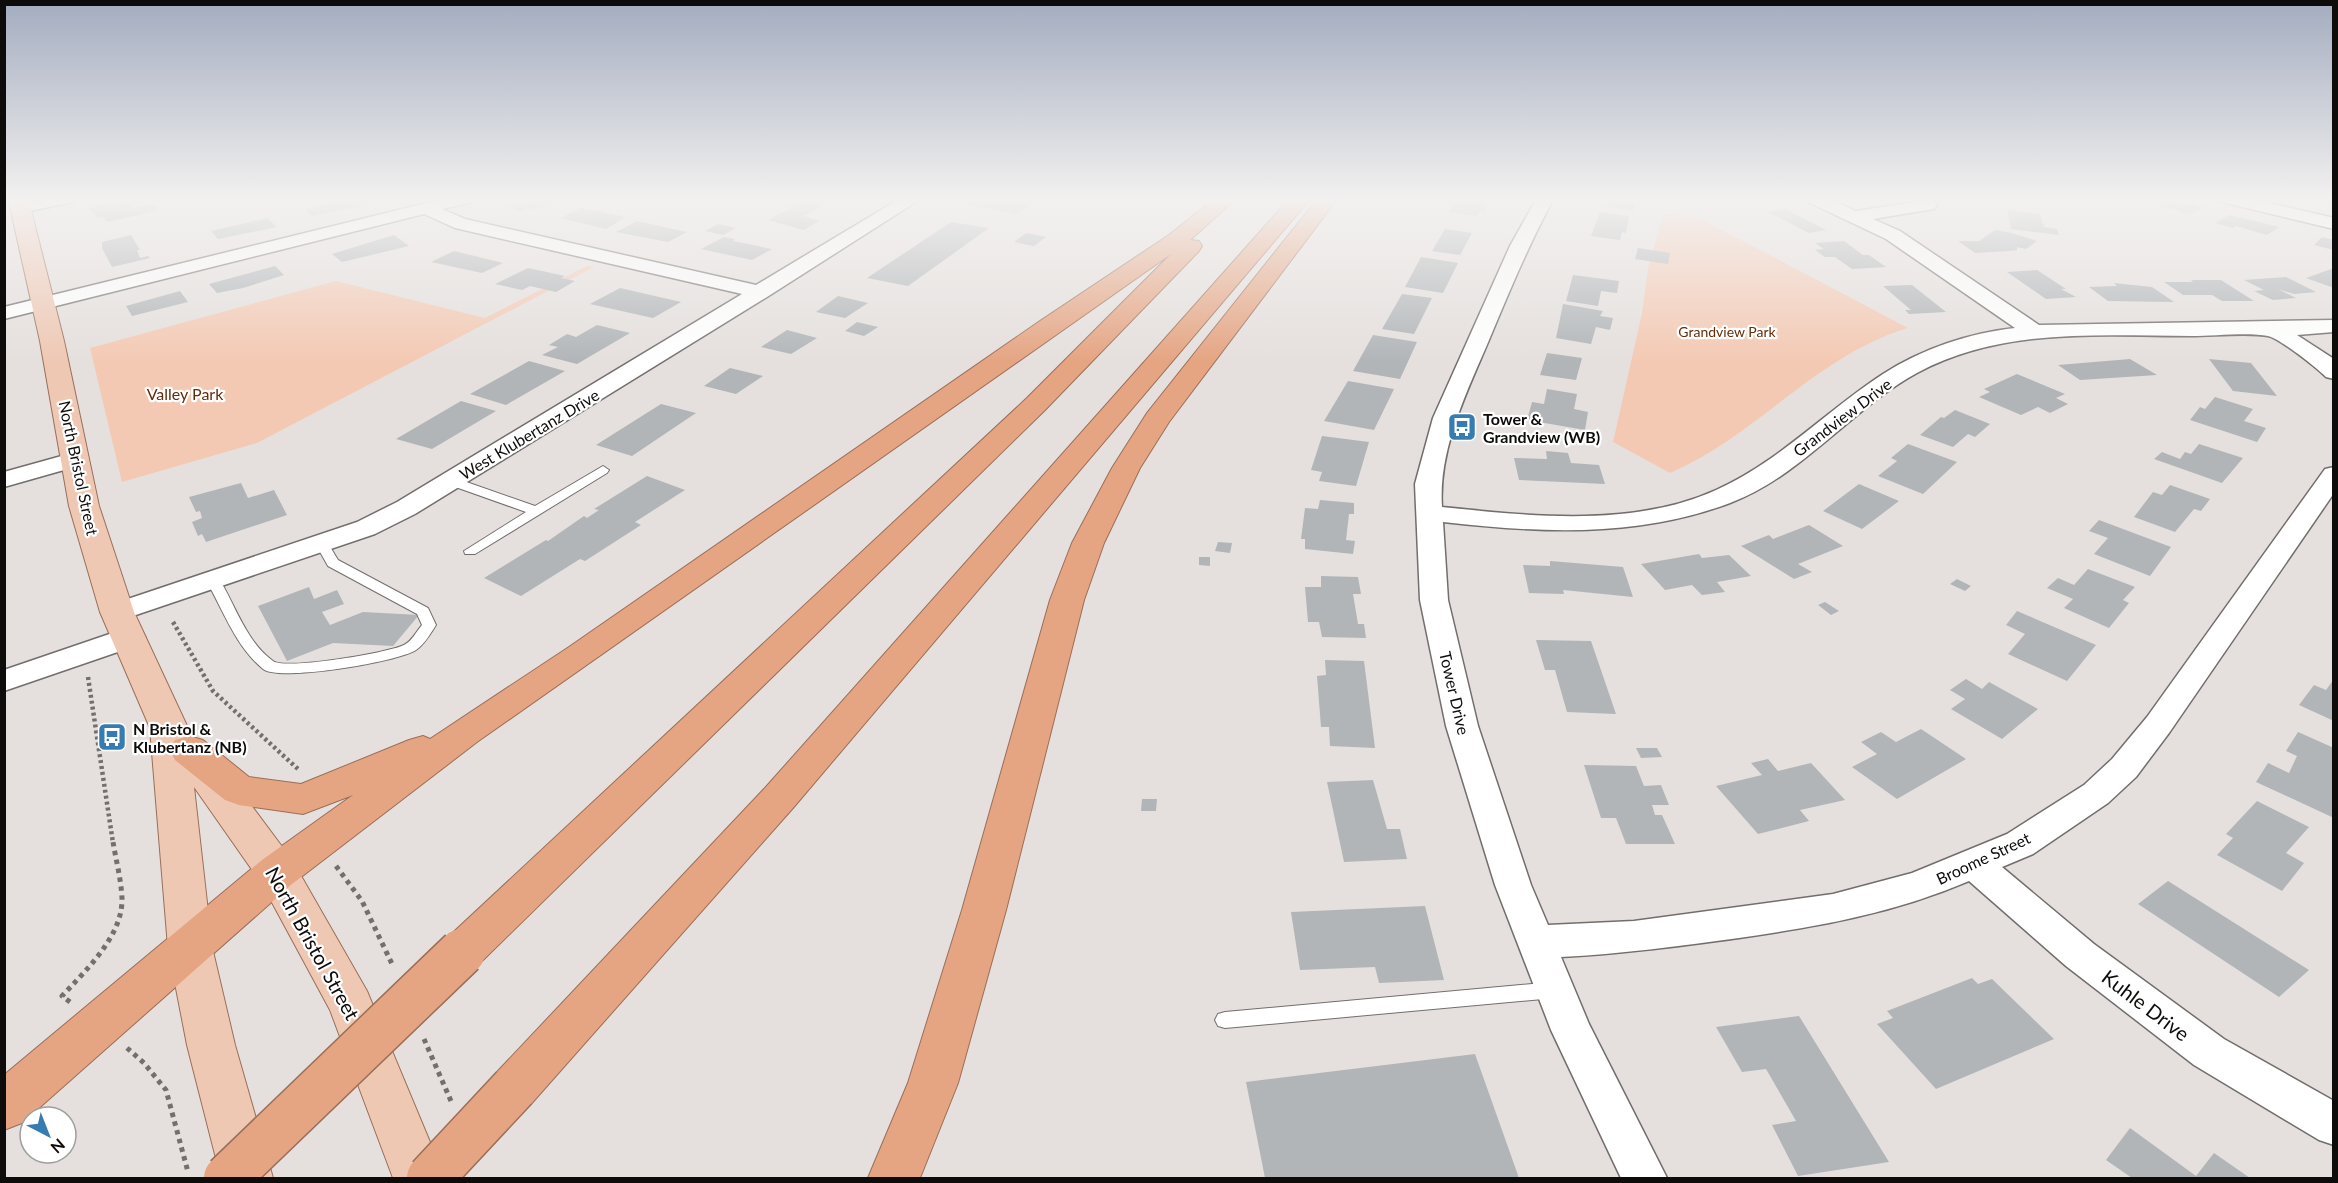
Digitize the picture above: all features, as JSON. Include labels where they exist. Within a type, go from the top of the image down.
[{"type":"highway","points":[[4,1107],[277,872],[464,733],[581,655],[1049,326],[1157,253]]},
{"type":"highway","points":[[227,1179],[1036,404],[1185,253]]},
{"type":"highway","points":[[430,1179],[779,798],[1253,253]]},
{"type":"highway","points":[[894,1179],[936,1072],[984,910],[1067,600],[1088,543],[1126,468],[1157,419],[1285,253]]},
{"type":"highway","points":[[179,739],[239,790],[303,799],[464,733]]},
{"type":"main road","name":"North Bristol Street","points":[[29,253],[43,304],[84,506],[124,625],[179,739],[277,872],[351,1005],[419,1179]]},
{"type":"main road","name":"North Bristol Street","points":[[179,739],[190,946],[211,1045],[247,1179]]},
{"type":"street","points":[[4,313],[244,253]]},
{"type":"street","points":[[593,253],[728,283],[760,293]]},
{"type":"street","name":"West Klubertanz Drive","points":[[4,681],[213,580],[366,528],[406,508],[824,253]]},
{"type":"street","name":"Tower Drive","points":[[1516,253],[1445,418],[1428,484],[1434,600],[1462,726],[1514,885],[1571,1030],[1644,1179]]},
{"type":"street","points":[[1920,253],[2035,332]]},
{"type":"street","name":"Grandview Drive","points":[[1429,513],[1532,522],[1599,522],[1656,515],[1724,498],[1762,477],[1800,450],[1892,378],[1938,355],[1975,342],[2035,332],[2334,326]]},
{"type":"street","points":[[2274,329],[2325,363],[2334,372]]},
{"type":"street","points":[[4,480],[76,459]]},
{"type":"street","name":"Broome Street","points":[[1536,942],[1634,936],[1833,909],[1919,886],[2020,844],[2097,794],[2124,768],[2158,725],[2334,474]]},
{"type":"street","name":"Kuhle Drive","points":[[1974,864],[2079,955],[2209,1052],[2334,1125]]},
{"type":"lane","points":[[470,551],[603,470]]},
{"type":"lane","points":[[451,481],[536,511]]},
{"type":"lane","points":[[213,580],[248,644],[270,667],[285,669],[373,658],[399,653],[413,645],[429,625],[423,612],[333,563],[321,543]]},
{"type":"lane","points":[[1225,1020],[1554,990]]},
{"type":"path","points":[[173,622],[213,691],[297,765],[302,777],[303,799]]},
{"type":"path","points":[[88,677],[122,899],[121,912],[112,935],[98,956],[62,996],[101,1024],[144,1063],[166,1090],[190,1179]]},
{"type":"path","points":[[318,842],[361,896],[397,975]]},
{"type":"path","points":[[420,1028],[452,1103]]},
{"type":"green space","name":"Grandview Park","points":[[1652,253],[1766,253],[1908,328],[1844,357],[1731,439],[1670,473],[1613,442],[1642,313]]},
{"type":"green space","name":"Valley Park","points":[[587,266],[594,267],[257,443],[122,482],[90,348],[336,281],[485,318]]},
{"type":"building","points":[[105,253],[138,253],[140,258],[148,256],[150,258],[112,267]]},
{"type":"building","points":[[335,253],[379,253],[342,262],[332,254]]},
{"type":"building","points":[[449,253],[463,253],[503,263],[482,273],[431,262]]},
{"type":"building","points":[[721,253],[764,253],[752,260]]},
{"type":"building","points":[[904,253],[954,253],[908,286],[867,278]]},
{"type":"building","points":[[1637,253],[1670,253],[1668,264],[1635,259]]},
{"type":"building","points":[[1820,253],[1861,253],[1869,255],[1886,267],[1852,269],[1835,257],[1825,257]]},
{"type":"building","points":[[1421,257],[1458,263],[1443,293],[1405,287]]},
{"type":"building","points":[[275,266],[284,275],[243,288],[217,293],[209,284]]},
{"type":"building","points":[[528,268],[565,276],[561,278],[575,281],[556,292],[530,286],[522,290],[495,284]]},
{"type":"building","points":[[2334,268],[2334,288],[2306,278]]},
{"type":"building","points":[[2037,270],[2066,289],[2061,289],[2076,297],[2046,299],[2007,272]]},
{"type":"building","points":[[1573,275],[1619,281],[1617,293],[1601,291],[1598,306],[1566,301]]},
{"type":"building","points":[[2286,277],[2316,292],[2294,294],[2278,289],[2296,298],[2273,300],[2254,291],[2264,290],[2244,280]]},
{"type":"building","points":[[2191,280],[2221,280],[2254,301],[2222,301],[2212,295],[2183,295],[2164,282],[2193,282]]},
{"type":"building","points":[[2114,283],[2152,287],[2174,302],[2108,301],[2089,287],[2117,286]]},
{"type":"building","points":[[1912,285],[1946,312],[1909,314],[1905,310],[1911,310],[1883,286]]},
{"type":"building","points":[[620,288],[681,302],[653,318],[590,304]]},
{"type":"building","points":[[180,291],[188,302],[132,316],[126,306]]},
{"type":"building","points":[[1402,294],[1432,298],[1414,334],[1382,329]]},
{"type":"building","points":[[838,296],[868,303],[845,318],[816,312]]},
{"type":"building","points":[[1563,304],[1603,311],[1600,316],[1613,318],[1610,330],[1596,327],[1591,344],[1556,338]]},
{"type":"building","points":[[857,322],[878,327],[864,336],[845,331]]},
{"type":"building","points":[[597,325],[630,333],[577,364],[542,355],[558,347],[549,345],[567,334],[576,337]]},
{"type":"building","points":[[787,330],[817,338],[791,354],[761,347]]},
{"type":"building","points":[[1373,335],[1417,342],[1400,379],[1353,371]]},
{"type":"building","points":[[1547,353],[1582,358],[1576,380],[1540,375]]},
{"type":"building","points":[[2130,359],[2157,375],[2080,380],[2058,365]]},
{"type":"building","points":[[2209,359],[2251,363],[2277,396],[2233,391]]},
{"type":"building","points":[[529,361],[565,371],[506,405],[470,394]]},
{"type":"building","points":[[730,368],[763,376],[736,394],[704,386]]},
{"type":"building","points":[[2017,374],[2065,394],[2056,398],[2068,404],[2050,413],[2038,407],[2021,415],[1979,397],[1990,392],[1984,389]]},
{"type":"building","points":[[1348,381],[1394,389],[1374,430],[1324,421]]},
{"type":"building","points":[[1547,389],[1577,394],[1574,409],[1588,412],[1585,430],[1527,420],[1532,402],[1544,404]]},
{"type":"building","points":[[2215,397],[2253,409],[2244,421],[2266,428],[2257,442],[2190,420],[2200,407],[2205,409]]},
{"type":"building","points":[[461,401],[496,411],[432,449],[396,439]]},
{"type":"building","points":[[661,404],[696,413],[632,456],[596,445]]},
{"type":"building","points":[[1955,410],[1990,424],[1975,437],[1968,434],[1953,447],[1920,435],[1941,417],[1944,418]]},
{"type":"building","points":[[1322,436],[1369,442],[1356,486],[1319,481],[1322,472],[1311,470]]},
{"type":"building","points":[[1908,444],[1957,462],[1923,494],[1878,476],[1897,461],[1891,458]]},
{"type":"building","points":[[2199,444],[2243,458],[2222,483],[2154,459],[2162,452],[2180,459],[2185,452],[2191,454]]},
{"type":"building","points":[[1546,451],[1568,453],[1571,463],[1599,465],[1605,484],[1519,480],[1514,458],[1547,459]]},
{"type":"building","points":[[647,476],[685,490],[635,522],[641,525],[585,561],[580,559],[521,596],[484,578],[546,540],[548,541],[584,516],[587,518],[599,510],[594,509]]},
{"type":"building","points":[[241,483],[248,498],[274,490],[287,515],[206,542],[202,534],[198,536],[192,522],[202,518],[200,511],[196,512],[189,497]]},
{"type":"building","points":[[1859,484],[1899,501],[1862,529],[1823,511]]},
{"type":"building","points":[[2170,485],[2210,499],[2201,511],[2194,509],[2175,532],[2134,517],[2153,492],[2162,495]]},
{"type":"building","points":[[1320,500],[1354,503],[1354,514],[1349,514],[1346,540],[1355,541],[1353,554],[1305,549],[1305,539],[1301,539],[1305,508],[1318,509]]},
{"type":"building","points":[[2099,520],[2171,547],[2150,576],[2094,554],[2108,538],[2089,531]]},
{"type":"building","points":[[1809,525],[1843,546],[1798,564],[1812,572],[1794,579],[1741,546],[1769,535],[1773,539]]},
{"type":"building","points":[[1218,542],[1232,543],[1230,553],[1215,551]]},
{"type":"building","points":[[1699,554],[1702,558],[1729,555],[1751,576],[1717,582],[1725,592],[1702,595],[1692,585],[1665,590],[1641,564]]},
{"type":"building","points":[[1199,557],[1210,557],[1210,566],[1199,565]]},
{"type":"building","points":[[1550,561],[1623,567],[1633,597],[1563,590],[1564,594],[1529,593],[1523,565],[1550,566]]},
{"type":"building","points":[[2088,569],[2135,587],[2123,600],[2129,603],[2109,628],[2064,608],[2073,599],[2047,588],[2058,578],[2074,585]]},
{"type":"building","points":[[1321,576],[1358,577],[1361,594],[1353,594],[1358,624],[1364,624],[1366,638],[1322,637],[1319,622],[1308,622],[1305,587],[1321,587]]},
{"type":"building","points":[[1957,579],[1971,586],[1965,591],[1950,584]]},
{"type":"building","points":[[309,587],[314,599],[337,590],[344,604],[322,612],[330,625],[363,612],[419,615],[393,646],[333,643],[287,661],[258,606]]},
{"type":"building","points":[[1825,602],[1839,611],[1831,615],[1818,605]]},
{"type":"building","points":[[2017,611],[2096,645],[2067,681],[2008,654],[2025,634],[2006,625]]},
{"type":"building","points":[[1536,640],[1591,641],[1616,714],[1567,712],[1555,670],[1545,670]]},
{"type":"building","points":[[1325,660],[1364,661],[1375,748],[1330,746],[1329,727],[1321,727],[1317,676],[1326,675]]},
{"type":"building","points":[[1966,679],[1982,689],[1989,682],[2038,709],[2002,739],[1951,709],[1965,699],[1950,690]]},
{"type":"building","points":[[2334,679],[2334,721],[2299,705],[2314,685],[2326,690]]},
{"type":"building","points":[[1921,729],[1966,759],[1897,799],[1852,767],[1877,754],[1861,742],[1881,732],[1896,742]]},
{"type":"building","points":[[2298,732],[2334,748],[2334,818],[2256,782],[2268,763],[2289,773],[2297,756],[2286,751]]},
{"type":"building","points":[[1636,748],[1657,748],[1662,757],[1641,758]]},
{"type":"building","points":[[1768,759],[1778,771],[1811,763],[1845,800],[1800,810],[1809,821],[1758,834],[1716,786],[1762,775],[1751,763]]},
{"type":"building","points":[[1584,765],[1636,766],[1644,786],[1661,785],[1669,805],[1652,805],[1655,815],[1662,815],[1675,844],[1626,844],[1616,818],[1601,818]]},
{"type":"building","points":[[1373,780],[1387,829],[1400,829],[1407,859],[1344,862],[1327,782]]},
{"type":"building","points":[[1142,799],[1157,799],[1156,811],[1141,811]]},
{"type":"building","points":[[2257,801],[2309,827],[2286,853],[2304,863],[2282,891],[2217,855],[2233,838],[2226,834]]},
{"type":"building","points":[[2168,881],[2309,970],[2279,997],[2138,904]]},
{"type":"building","points":[[1425,906],[1444,980],[1379,983],[1375,967],[1300,970],[1291,912]]},
{"type":"building","points":[[1972,978],[1978,984],[1992,979],[2054,1039],[1936,1089],[1877,1024],[1893,1018],[1887,1011]]},
{"type":"building","points":[[1799,1016],[1889,1162],[1798,1176],[1772,1125],[1796,1121],[1766,1069],[1742,1072],[1716,1027]]},
{"type":"building","points":[[1475,1054],[1519,1178],[1265,1178],[1246,1082]]},
{"type":"building","points":[[2130,1128],[2196,1176],[2214,1153],[2250,1178],[2132,1178],[2106,1160]]},
{"type":"place","name":"Tower & Grandview (WB)","points":[[1462,427]]},
{"type":"place","name":"N Bristol & Klubertanz (NB)","points":[[112,737]]}]
